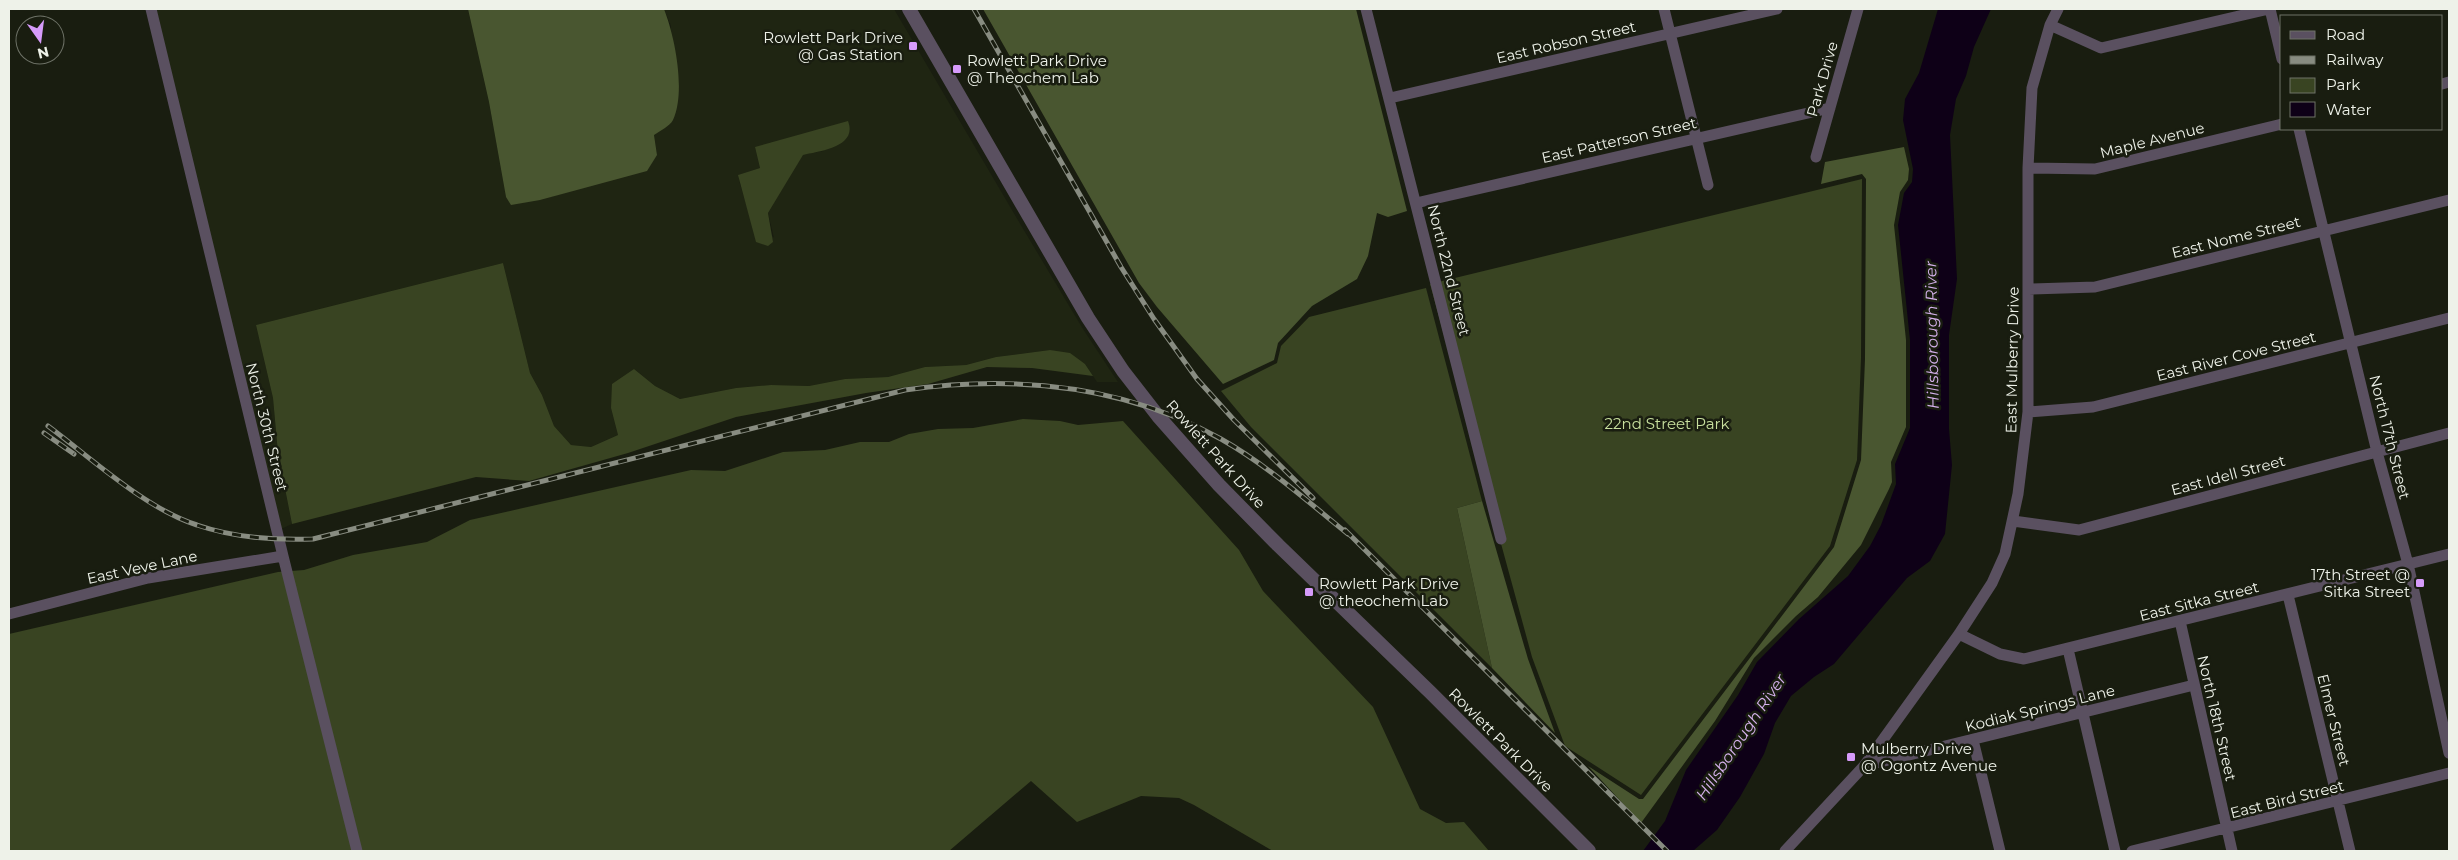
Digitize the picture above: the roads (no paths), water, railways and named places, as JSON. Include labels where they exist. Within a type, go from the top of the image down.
[{"type":"street","name":"North 30th Street","points":[[151,9],[283,556],[357,851]]},
{"type":"street","name":"Rowlett Park Drive","points":[[909,9],[1088,318],[1123,371],[1158,416],[1220,485],[1278,545],[1431,693],[1589,851]]},
{"type":"street","name":"North 22nd Street","points":[[1366,9],[1502,539]]},
{"type":"street","points":[[1664,9],[1708,185]]},
{"type":"street","name":"East Robson Street","points":[[1390,98],[1777,9]]},
{"type":"street","name":"Park Drive","points":[[1816,157],[1858,9]]},
{"type":"street","name":"East Mulberry Drive","points":[[1785,851],[1864,766],[1959,634],[1992,583],[2005,554],[2018,494],[2028,412],[2028,168],[2032,88],[2050,25],[2058,9]]},
{"type":"street","points":[[2050,25],[2101,48],[2269,9],[2280,51]]},
{"type":"street","name":"East Patterson Street","points":[[1416,203],[1696,137],[1830,108]]},
{"type":"street","name":"Maple Avenue","points":[[2028,168],[2095,169],[2280,124]]},
{"type":"street","name":"North 17th Street","points":[[2299,130],[2377,452],[2408,564],[2449,753]]},
{"type":"street","name":"East Nome Street","points":[[2029,289],[2095,287],[2449,200]]},
{"type":"street","name":"East River Cove Street","points":[[2028,412],[2093,407],[2449,318]]},
{"type":"street","name":"East Idell Street","points":[[2012,521],[2079,530],[2449,433]]},
{"type":"street","name":"East Sitka Street","points":[[1959,634],[2000,654],[2024,659],[2449,554]]},
{"type":"street","name":"East Veve Lane","points":[[9,614],[148,578],[283,556]]},
{"type":"street","name":"Elmer Street","points":[[2288,595],[2350,851]]},
{"type":"street","name":"North 18th Street","points":[[2180,621],[2232,851]]},
{"type":"street","points":[[2068,649],[2115,851]]},
{"type":"street","name":"Kodiak Springs Lane","points":[[1864,766],[2194,685]]},
{"type":"street","points":[[1973,740],[2000,851]]},
{"type":"street","name":"East Bird Street","points":[[2132,851],[2338,802],[2449,773]]},
{"type":"water","name":"Hillsborough River","points":[[1938,9],[1991,9],[1974,47],[1966,76],[1956,99],[1950,135],[1957,279],[1949,335],[1949,429],[1952,465],[1945,534],[1930,561],[1907,578],[1834,664],[1814,677],[1791,696],[1775,723],[1764,754],[1740,797],[1717,830],[1693,851],[1643,851],[1665,821],[1686,770],[1738,695],[1757,662],[1799,619],[1848,576],[1870,546],[1881,525],[1896,484],[1895,464],[1910,428],[1910,340],[1898,225],[1904,193],[1912,182],[1913,169],[1903,120],[1905,99],[1919,73]]},
{"type":"railway","points":[[974,9],[1121,267],[1154,319],[1197,379],[1234,420],[1313,498]]},
{"type":"railway","points":[[48,426],[139,495],[178,517],[197,525],[226,533],[283,539],[313,539],[905,390],[946,386],[1027,384],[1107,395],[1146,406],[1184,420],[1221,439],[1254,460],[1348,534]]},
{"type":"railway","points":[[44,433],[74,454]]},
{"type":"railway","points":[[1345,530],[1667,851]]},
{"type":"place","name":"Rowlett Park Drive @ Gas Station","points":[[913,46]]},
{"type":"place","name":"Rowlett Park Drive @ Theochem Lab","points":[[957,69]]},
{"type":"place","name":"17th Street @ Sitka Street","points":[[2420,583]]},
{"type":"place","name":"Rowlett Park Drive @ theochem Lab","points":[[1309,592]]},
{"type":"place","name":"Mulberry Drive @ Ogontz Avenue","points":[[1851,757]]},
{"type":"park label","name":"22nd Street Park","points":[[1667,423]]}]
